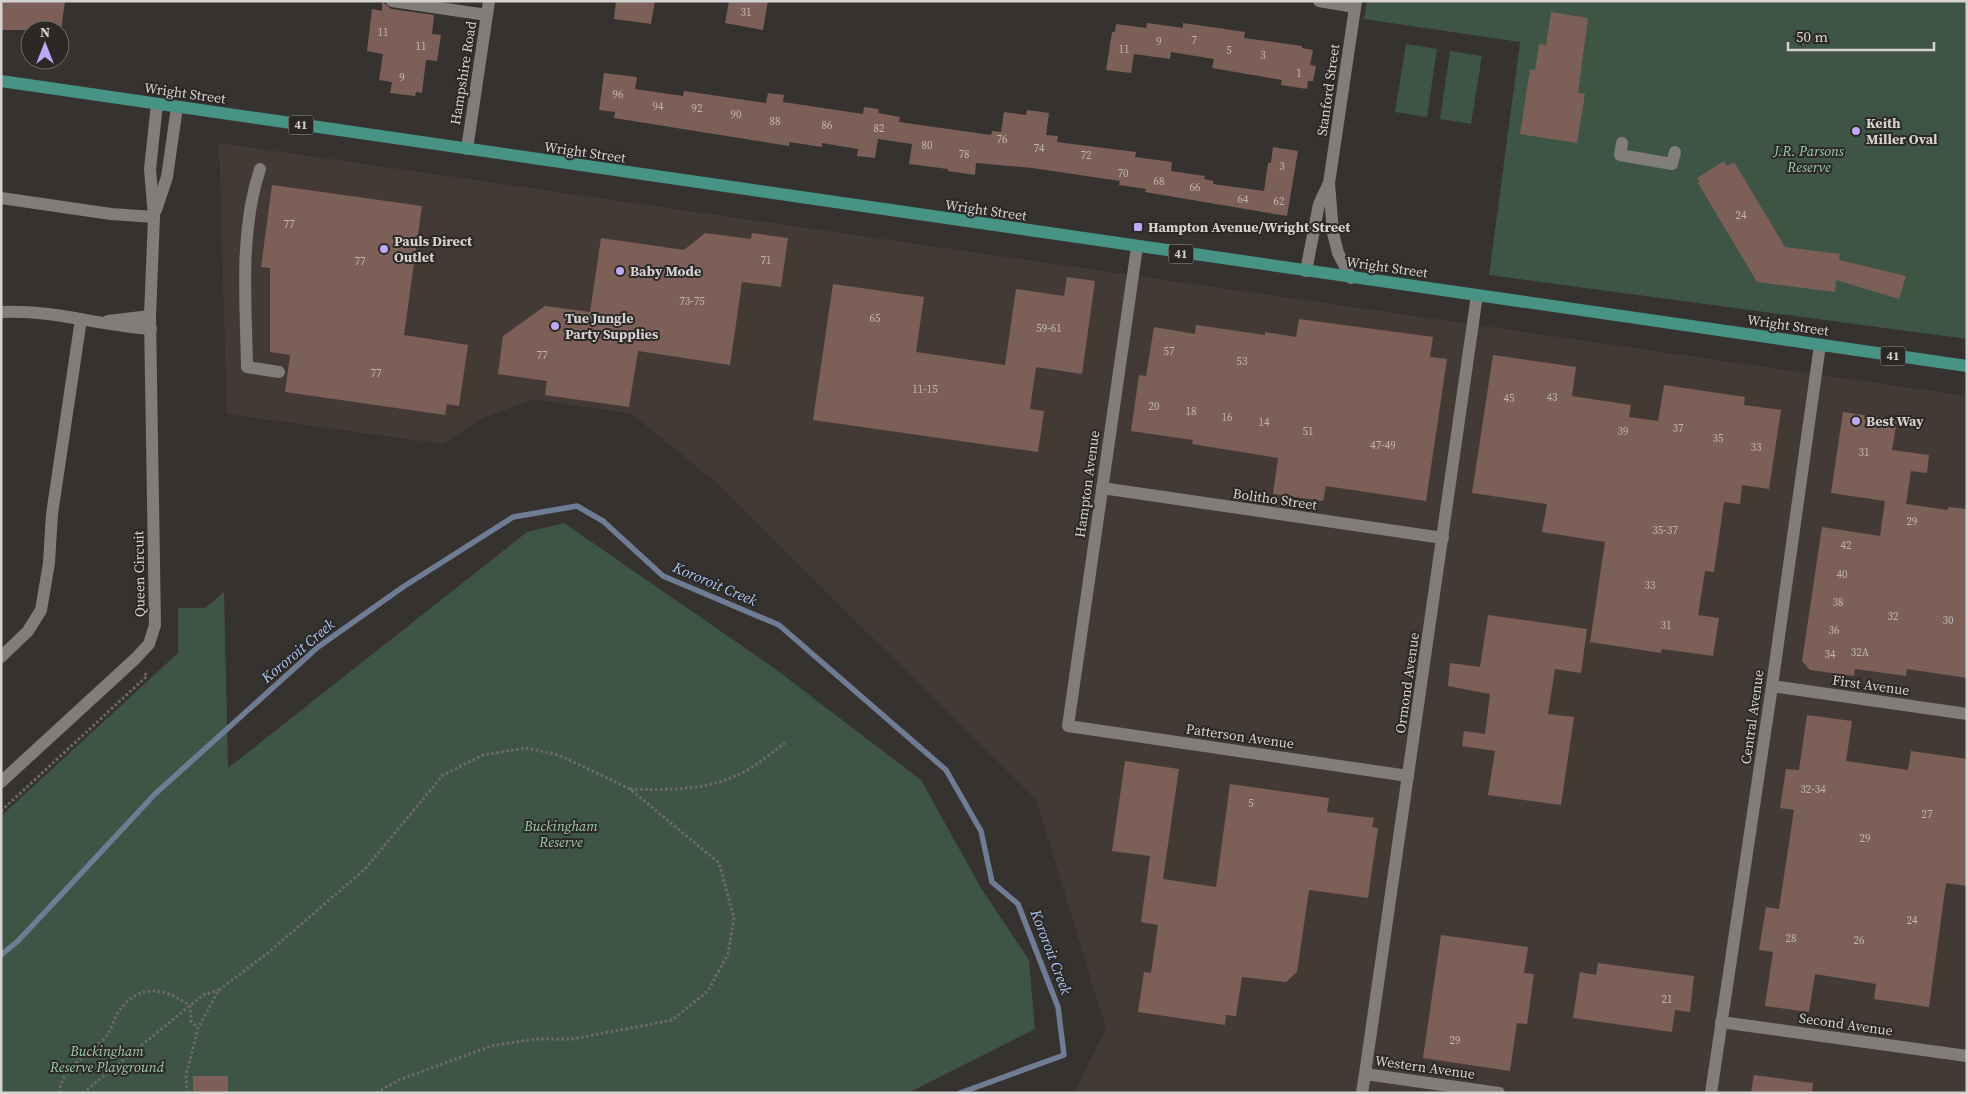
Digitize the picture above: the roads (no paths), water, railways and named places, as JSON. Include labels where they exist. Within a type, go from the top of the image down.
[{"type":"main road","name":"Wright Street","points":[[1,81],[1967,366]]},
{"type":"street","points":[[392,1],[487,15]]},
{"type":"street","name":"Hampshire Road","points":[[467,149],[489,1]]},
{"type":"street","points":[[1319,1],[1356,4]]},
{"type":"street","name":"Stanford Street","points":[[1350,278],[1338,253],[1333,233],[1330,183],[1356,4]]},
{"type":"street","name":"Queen Circuit","points":[[1,782],[150,644],[155,625],[150,316],[154,217],[150,169],[157,104]]},
{"type":"street","name":"Queen Circuit","points":[[154,217],[167,177],[177,107]]},
{"type":"street","points":[[1622,143],[1620,155],[1672,164],[1676,152]]},
{"type":"street","points":[[260,169],[251,195],[245,246],[247,366],[279,372]]},
{"type":"street","name":"Stanford Street","points":[[1306,271],[1319,204],[1330,183]]},
{"type":"street","points":[[1,198],[111,214],[154,217]]},
{"type":"street","name":"Hampton Avenue","points":[[1068,726],[1137,247]]},
{"type":"street","name":"Ormond Avenue","points":[[1365,1074],[1477,295]]},
{"type":"street","points":[[1,303],[18,305],[33,311]]},
{"type":"street","points":[[1,312],[33,311],[81,318],[120,327],[151,329]]},
{"type":"street","points":[[101,322],[150,316]]},
{"type":"street","points":[[1,657],[38,619],[43,601],[49,563],[52,514],[81,318]]},
{"type":"street","name":"Central Avenue","points":[[1711,1093],[1772,686],[1820,345]]},
{"type":"street","name":"Bolitho Street","points":[[1102,488],[1443,538]]},
{"type":"street","name":"First Avenue","points":[[1772,686],[1967,714]]},
{"type":"street","name":"Patterson Avenue","points":[[1068,726],[1408,776]]},
{"type":"street","name":"Second Avenue","points":[[1721,1022],[1967,1056]]},
{"type":"street","name":"Western Avenue","points":[[1362,1093],[1365,1074],[1499,1093]]},
{"type":"waterway","name":"Kororoit Creek","points":[[1,955],[18,941],[155,794],[318,647],[403,587],[513,517],[577,506],[603,521],[663,576],[779,625],[946,770],[981,831],[992,882],[1018,904],[1058,1007],[1064,1055],[960,1093]]},
{"type":"place","name":"Keith Miller Oval","points":[[1856,131]]},
{"type":"place","name":"Hampton Avenue/Wright Street","points":[[1138,227]]},
{"type":"place","name":"Pauls Direct Outlet","points":[[384,249]]},
{"type":"place","name":"Baby Mode","points":[[620,271]]},
{"type":"place","name":"Tue Jungle Party Supplies","points":[[555,326]]},
{"type":"place","name":"Best Way","points":[[1856,421]]},
{"type":"park label","name":"J.R. Parsons Reserve","points":[[1809,160]]},
{"type":"park label","name":"Buckingham Reserve","points":[[561,834]]},
{"type":"park label","name":"Buckingham Reserve Playground","points":[[107,1060]]}]
